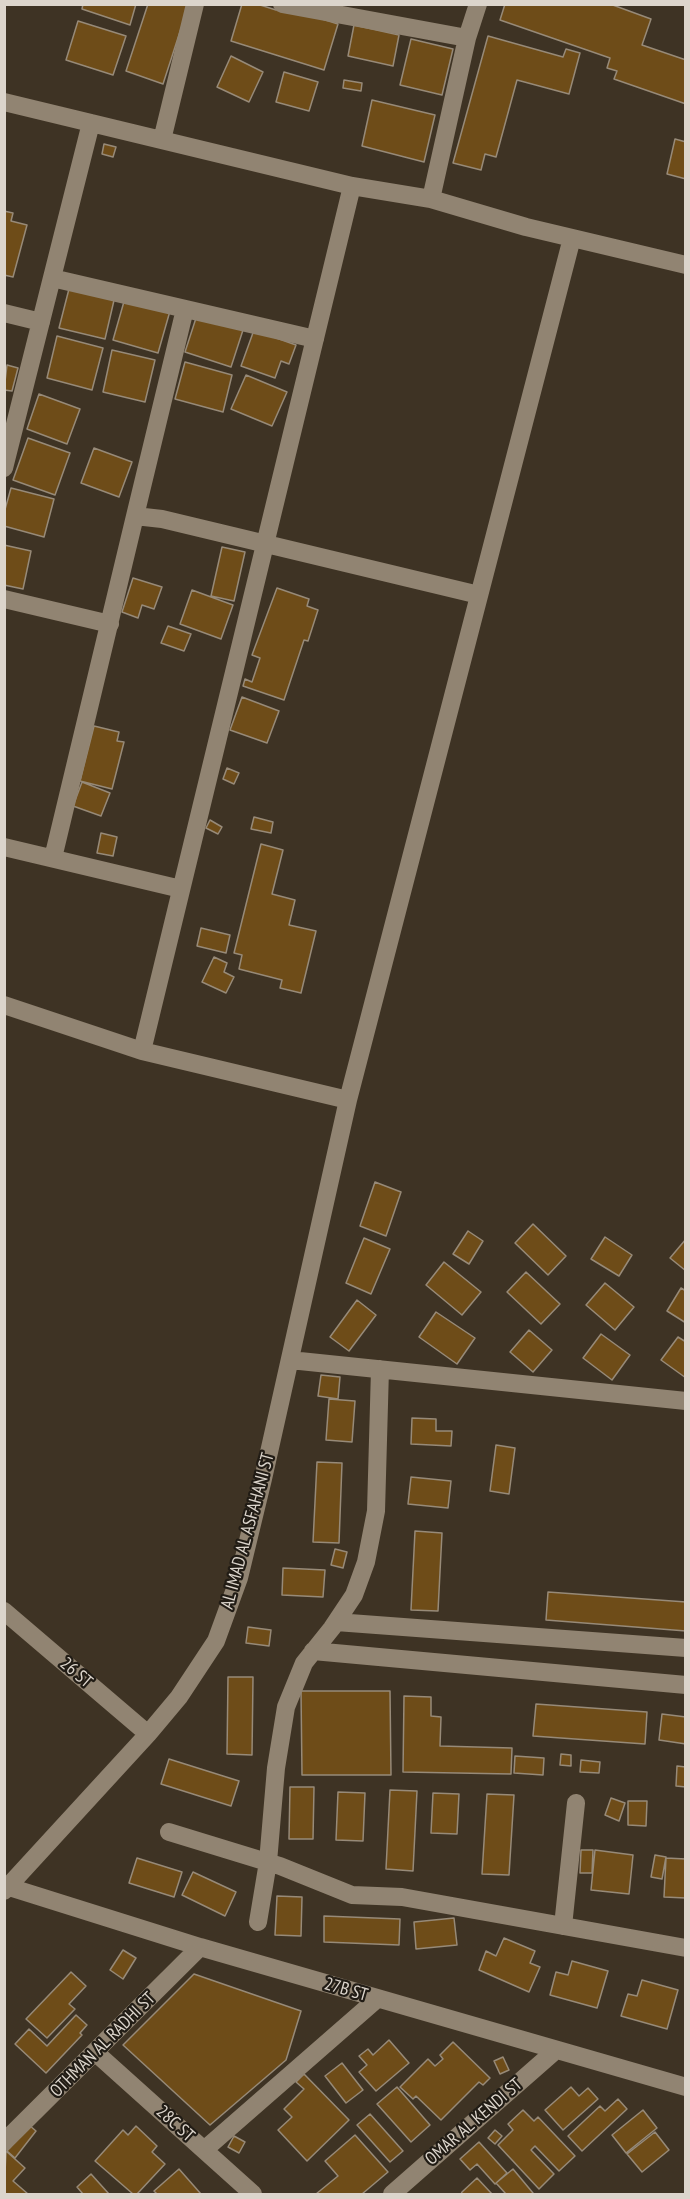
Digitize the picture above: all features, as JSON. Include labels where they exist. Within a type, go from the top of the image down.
[{"type":"street","points":[[162,140],[195,4]]},
{"type":"street","points":[[431,199],[467,38],[478,4]]},
{"type":"street","points":[[294,6],[467,38]]},
{"type":"street","points":[[4,102],[352,186],[431,199],[526,227],[686,265]]},
{"type":"street","points":[[4,468],[91,123]]},
{"type":"street","points":[[142,1050],[352,186]]},
{"type":"street","name":"AL IMAD AL ASFAHANI ST","points":[[7,1889],[179,1697],[216,1641],[239,1578],[348,1100],[572,238]]},
{"type":"street","points":[[52,278],[315,339]]},
{"type":"street","points":[[53,858],[185,309]]},
{"type":"street","points":[[4,312],[41,321]]},
{"type":"street","points":[[135,516],[162,519],[479,595]]},
{"type":"street","points":[[4,599],[110,624]]},
{"type":"street","points":[[4,847],[181,889]]},
{"type":"street","points":[[4,1005],[142,1050],[348,1100]]},
{"type":"street","points":[[290,1360],[686,1401]]},
{"type":"street","points":[[258,1922],[268,1862],[276,1768],[286,1707],[304,1663],[354,1595],[366,1562],[376,1512],[380,1369]]},
{"type":"street","name":"26 ST","points":[[4,1611],[148,1734]]},
{"type":"street","points":[[336,1622],[686,1648]]},
{"type":"street","points":[[313,1651],[686,1685]]},
{"type":"street","points":[[563,1926],[576,1803]]},
{"type":"street","points":[[169,1832],[268,1862],[352,1895],[402,1897],[686,1948]]},
{"type":"street","name":"27B ST","points":[[7,1889],[377,1999],[686,2087]]},
{"type":"street","name":"OTHMAN AL RADHI ST","points":[[4,2142],[200,1947]]},
{"type":"street","points":[[204,2150],[377,1999]]},
{"type":"street","name":"OMAR AL KENDI ST","points":[[392,2194],[556,2050]]},
{"type":"street","name":"28C ST","points":[[96,2053],[253,2194]]},
{"type":"building","points":[[83,4],[136,4],[130,25],[82,9]]},
{"type":"building","points":[[148,4],[189,4],[163,84],[126,71]]},
{"type":"building","points":[[242,4],[257,4],[276,10],[278,5],[338,24],[324,70],[231,41]]},
{"type":"building","points":[[505,4],[610,4],[651,19],[642,45],[686,60],[686,104],[614,79],[617,71],[607,68],[610,58],[500,20]]},
{"type":"building","points":[[78,21],[126,36],[113,75],[66,60]]},
{"type":"building","points":[[354,25],[399,35],[393,66],[348,56]]},
{"type":"building","points":[[488,36],[563,57],[566,49],[580,53],[569,94],[517,80],[496,157],[485,154],[481,170],[453,163]]},
{"type":"building","points":[[411,39],[453,49],[442,95],[400,85]]},
{"type":"building","points":[[231,56],[263,72],[249,102],[217,87]]},
{"type":"building","points":[[284,72],[318,82],[309,111],[276,102]]},
{"type":"building","points":[[344,80],[362,83],[361,91],[343,88]]},
{"type":"building","points":[[372,100],[435,115],[424,162],[362,146]]},
{"type":"building","points":[[675,139],[686,142],[686,179],[667,174]]},
{"type":"building","points":[[104,144],[116,147],[113,157],[102,154]]},
{"type":"building","points":[[4,211],[13,213],[11,221],[27,225],[13,277],[4,275]]},
{"type":"building","points":[[70,285],[115,296],[105,339],[59,328]]},
{"type":"building","points":[[125,298],[170,311],[158,353],[113,340]]},
{"type":"building","points":[[197,315],[243,330],[231,367],[185,352]]},
{"type":"building","points":[[254,330],[296,345],[289,364],[281,361],[275,378],[241,366]]},
{"type":"building","points":[[57,336],[103,348],[92,390],[47,378]]},
{"type":"building","points":[[112,350],[155,360],[145,402],[103,392]]},
{"type":"building","points":[[185,362],[232,375],[223,412],[175,399]]},
{"type":"building","points":[[7,365],[18,368],[12,391],[4,390]]},
{"type":"building","points":[[246,375],[287,392],[272,426],[231,409]]},
{"type":"building","points":[[39,394],[80,409],[67,444],[27,429]]},
{"type":"building","points":[[28,438],[70,453],[55,495],[13,480]]},
{"type":"building","points":[[94,448],[132,462],[119,497],[81,483]]},
{"type":"building","points":[[11,488],[54,499],[44,537],[4,526],[4,513]]},
{"type":"building","points":[[4,545],[31,551],[23,589],[4,585]]},
{"type":"building","points":[[222,547],[245,552],[234,601],[211,596]]},
{"type":"building","points":[[133,578],[162,587],[154,609],[142,605],[138,618],[122,612]]},
{"type":"building","points":[[277,588],[309,599],[307,606],[318,610],[308,641],[304,640],[284,700],[243,686],[245,679],[252,682],[260,658],[252,655]]},
{"type":"building","points":[[192,590],[233,605],[221,639],[180,624]]},
{"type":"building","points":[[168,626],[191,634],[184,651],[161,643]]},
{"type":"building","points":[[242,697],[279,711],[267,743],[230,730]]},
{"type":"building","points":[[94,726],[119,732],[117,741],[124,742],[112,789],[80,781]]},
{"type":"building","points":[[227,768],[239,773],[234,784],[223,779]]},
{"type":"building","points":[[82,782],[110,793],[101,816],[73,806]]},
{"type":"building","points":[[254,817],[273,822],[271,833],[251,829]]},
{"type":"building","points":[[210,820],[222,827],[218,834],[206,828]]},
{"type":"building","points":[[101,833],[117,837],[113,856],[97,853]]},
{"type":"building","points":[[261,844],[283,850],[272,894],[295,900],[289,925],[316,931],[301,993],[280,988],[282,980],[239,969],[242,955],[234,953]]},
{"type":"building","points":[[201,928],[230,935],[226,953],[197,946]]},
{"type":"building","points":[[214,957],[227,963],[224,972],[234,977],[226,993],[202,982]]},
{"type":"building","points":[[375,1182],[401,1192],[386,1236],[360,1226]]},
{"type":"building","points":[[533,1224],[566,1256],[548,1275],[515,1243]]},
{"type":"building","points":[[468,1231],[483,1241],[469,1264],[453,1254]]},
{"type":"building","points":[[605,1237],[632,1255],[619,1276],[591,1259]]},
{"type":"building","points":[[364,1238],[390,1249],[371,1294],[346,1283]]},
{"type":"building","points":[[686,1239],[686,1271],[670,1258]]},
{"type":"building","points":[[444,1262],[481,1292],[462,1315],[426,1285]]},
{"type":"building","points":[[526,1272],[560,1304],[541,1324],[507,1292]]},
{"type":"building","points":[[605,1283],[634,1307],[615,1330],[586,1305]]},
{"type":"building","points":[[681,1288],[686,1291],[686,1323],[667,1311]]},
{"type":"building","points":[[357,1300],[376,1315],[349,1351],[330,1337]]},
{"type":"building","points":[[436,1312],[475,1338],[457,1364],[419,1337]]},
{"type":"building","points":[[529,1330],[552,1350],[533,1372],[510,1352]]},
{"type":"building","points":[[601,1334],[630,1355],[612,1380],[583,1358]]},
{"type":"building","points":[[678,1337],[686,1342],[686,1378],[661,1360]]},
{"type":"building","points":[[321,1375],[340,1377],[338,1399],[318,1396]]},
{"type":"building","points":[[329,1399],[355,1401],[352,1442],[326,1440]]},
{"type":"building","points":[[412,1418],[436,1419],[436,1431],[452,1431],[451,1446],[411,1444]]},
{"type":"building","points":[[496,1445],[515,1448],[509,1494],[490,1491]]},
{"type":"building","points":[[317,1462],[342,1463],[339,1543],[313,1542]]},
{"type":"building","points":[[411,1477],[451,1481],[448,1508],[408,1504]]},
{"type":"building","points":[[415,1531],[442,1533],[438,1611],[411,1610]]},
{"type":"building","points":[[335,1549],[347,1552],[343,1568],[331,1565]]},
{"type":"building","points":[[283,1568],[325,1570],[323,1597],[282,1595]]},
{"type":"building","points":[[548,1592],[686,1602],[686,1631],[546,1620]]},
{"type":"building","points":[[248,1627],[271,1630],[269,1646],[246,1643]]},
{"type":"building","points":[[228,1677],[253,1677],[252,1755],[227,1754]]},
{"type":"building","points":[[301,1691],[390,1691],[391,1775],[302,1775]]},
{"type":"building","points":[[404,1696],[431,1697],[431,1716],[441,1717],[440,1746],[512,1748],[511,1774],[403,1772]]},
{"type":"building","points":[[536,1704],[647,1712],[645,1744],[533,1736]]},
{"type":"building","points":[[662,1714],[686,1717],[686,1744],[659,1740]]},
{"type":"building","points":[[561,1754],[571,1755],[571,1766],[560,1765]]},
{"type":"building","points":[[515,1756],[544,1758],[543,1775],[514,1773]]},
{"type":"building","points":[[169,1759],[239,1781],[231,1806],[161,1784]]},
{"type":"building","points":[[581,1760],[600,1762],[599,1773],[580,1772]]},
{"type":"building","points":[[677,1766],[686,1767],[686,1787],[676,1786]]},
{"type":"building","points":[[290,1787],[314,1787],[313,1839],[289,1839]]},
{"type":"building","points":[[390,1790],[417,1791],[413,1871],[386,1869]]},
{"type":"building","points":[[338,1792],[365,1793],[363,1841],[336,1840]]},
{"type":"building","points":[[433,1793],[459,1794],[457,1834],[431,1833]]},
{"type":"building","points":[[487,1794],[514,1795],[509,1875],[482,1874]]},
{"type":"building","points":[[611,1798],[625,1803],[619,1821],[605,1815]]},
{"type":"building","points":[[628,1801],[647,1801],[646,1826],[628,1825]]},
{"type":"building","points":[[581,1850],[593,1850],[592,1873],[580,1873]]},
{"type":"building","points":[[595,1850],[633,1855],[629,1894],[591,1890]]},
{"type":"building","points":[[655,1855],[666,1857],[662,1879],[651,1877]]},
{"type":"building","points":[[137,1858],[182,1872],[174,1897],[129,1883]]},
{"type":"building","points":[[666,1858],[686,1859],[686,1898],[664,1897]]},
{"type":"building","points":[[193,1872],[236,1892],[225,1916],[182,1895]]},
{"type":"building","points":[[277,1896],[302,1897],[301,1936],[275,1935]]},
{"type":"building","points":[[324,1916],[400,1919],[399,1945],[324,1942]]},
{"type":"building","points":[[454,1918],[457,1945],[416,1949],[414,1922]]},
{"type":"building","points":[[504,1938],[535,1951],[530,1963],[540,1967],[529,1992],[479,1970],[486,1951],[496,1956]]},
{"type":"building","points":[[123,1950],[136,1958],[123,1979],[110,1970]]},
{"type":"building","points":[[572,1961],[608,1971],[597,2008],[550,1995],[556,1972],[568,1975]]},
{"type":"building","points":[[71,1972],[86,1986],[69,2004],[75,2009],[47,2038],[26,2019]]},
{"type":"building","points":[[194,1974],[301,2011],[286,2060],[210,2125],[123,2045]]},
{"type":"building","points":[[642,1980],[678,1990],[667,2029],[621,2016],[628,1994],[637,1996]]},
{"type":"building","points":[[76,2015],[87,2025],[80,2033],[82,2035],[46,2073],[15,2044],[29,2029],[47,2046]]},
{"type":"building","points":[[389,2040],[409,2063],[376,2091],[359,2072],[367,2065],[359,2056],[368,2049],[373,2055]]},
{"type":"building","points":[[453,2042],[490,2078],[483,2085],[479,2082],[441,2120],[416,2096],[413,2099],[400,2087],[428,2059],[435,2066],[443,2059],[440,2055]]},
{"type":"building","points":[[503,2057],[509,2070],[500,2074],[494,2061]]},
{"type":"building","points":[[342,2063],[363,2090],[346,2103],[325,2076]]},
{"type":"building","points":[[304,2074],[349,2120],[307,2161],[278,2130],[292,2117],[284,2109],[304,2089],[296,2082]]},
{"type":"building","points":[[397,2087],[430,2125],[411,2142],[377,2104]]},
{"type":"building","points":[[571,2087],[579,2096],[588,2088],[598,2099],[563,2130],[545,2110]]},
{"type":"building","points":[[618,2099],[627,2109],[582,2151],[568,2136],[600,2106],[605,2111]]},
{"type":"building","points":[[523,2110],[534,2121],[538,2117],[575,2156],[559,2171],[535,2146],[531,2150],[554,2174],[539,2189],[498,2145],[513,2130],[508,2124]]},
{"type":"building","points":[[643,2110],[657,2128],[626,2153],[612,2135]]},
{"type":"building","points":[[370,2114],[403,2151],[390,2162],[357,2125]]},
{"type":"building","points":[[29,2125],[36,2131],[15,2158],[7,2151]]},
{"type":"building","points":[[136,2126],[157,2146],[152,2152],[165,2164],[137,2194],[133,2194],[95,2161],[123,2130],[128,2135]]},
{"type":"building","points":[[495,2130],[502,2136],[495,2144],[488,2138]]},
{"type":"building","points":[[655,2132],[669,2150],[642,2172],[627,2154]]},
{"type":"building","points":[[355,2135],[388,2172],[362,2194],[316,2194],[338,2176],[325,2161]]},
{"type":"building","points":[[234,2136],[245,2142],[239,2153],[228,2147]]},
{"type":"building","points":[[479,2142],[507,2173],[495,2184],[477,2164],[470,2170],[460,2159]]},
{"type":"building","points":[[6,2151],[25,2168],[13,2181],[28,2194],[4,2194]]},
{"type":"building","points":[[179,2169],[201,2194],[157,2194],[154,2191]]},
{"type":"building","points":[[513,2169],[532,2194],[506,2194],[496,2183]]},
{"type":"building","points":[[91,2174],[109,2194],[83,2194],[77,2187]]},
{"type":"building","points":[[477,2178],[492,2194],[461,2194],[462,2192]]}]
